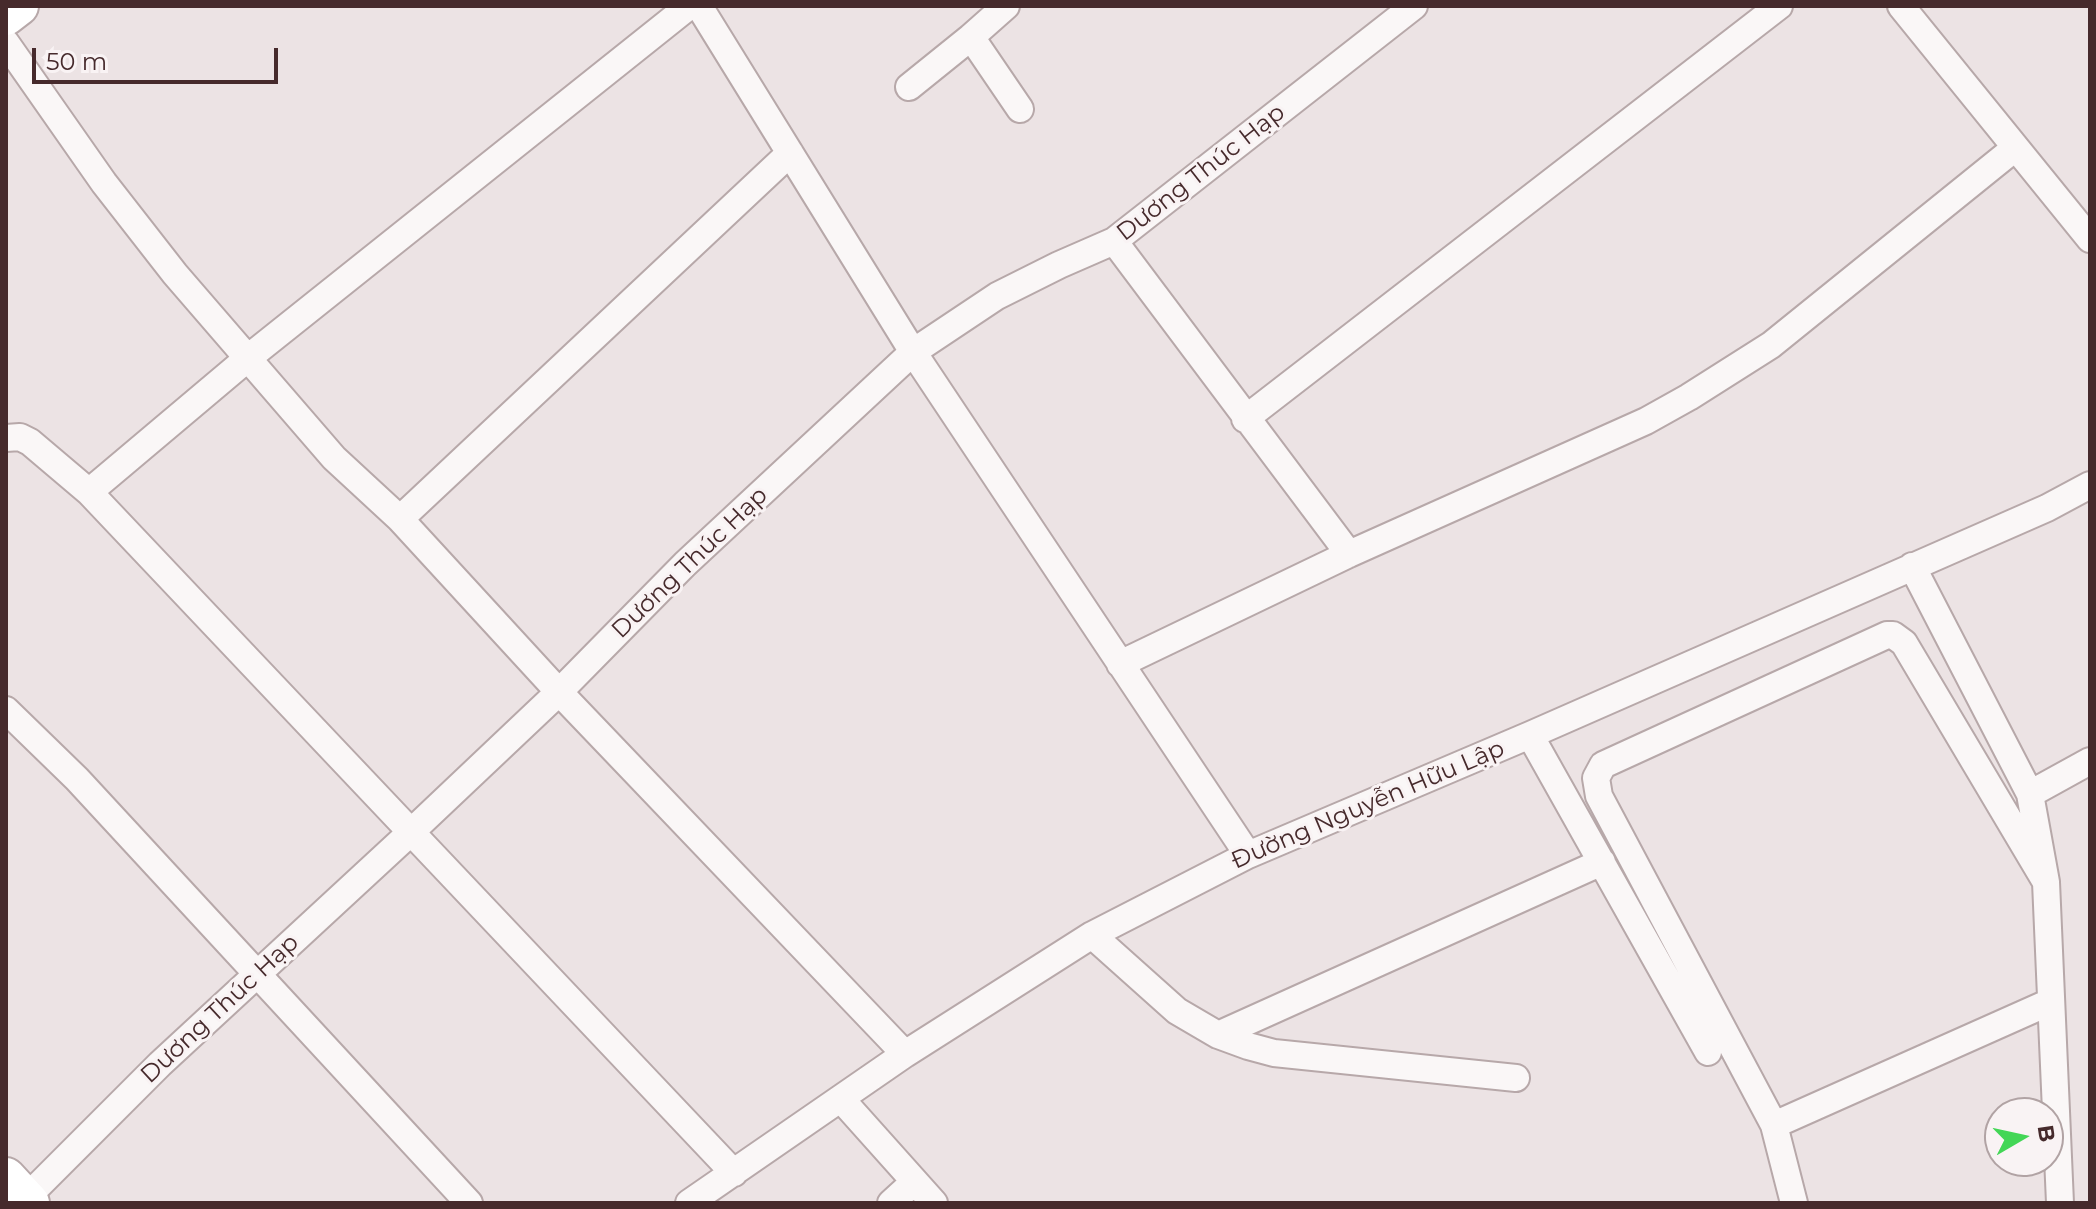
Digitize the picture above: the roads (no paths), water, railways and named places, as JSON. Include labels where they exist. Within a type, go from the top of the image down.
[{"type":"street","points":[[89,492],[248,358],[689,6]]},
{"type":"street","points":[[699,6],[913,352],[1248,855]]},
{"type":"street","points":[[909,87],[1006,6]]},
{"type":"street","points":[[1245,419],[1779,6]]},
{"type":"street","points":[[1901,6],[2090,239]]},
{"type":"street","name":"Dương Thúc Hạp","points":[[21,1196],[410,833],[559,692],[685,564],[913,352],[997,296],[1114,241],[1405,9]]},
{"type":"street","points":[[13,16],[104,183],[175,274],[334,458],[400,519],[559,692],[905,1054]]},
{"type":"street","points":[[971,37],[1020,109]]},
{"type":"street","points":[[1120,664],[1349,554],[1635,426],[1723,378],[1799,324],[2015,148]]},
{"type":"street","points":[[400,519],[790,153]]},
{"type":"street","points":[[1114,241],[1349,554]]},
{"type":"street","points":[[6,438],[20,437],[30,442],[89,492],[734,1173]]},
{"type":"street","name":"Đường Nguyễn Hữu Lập","points":[[689,1203],[905,1054],[1092,935],[1248,855],[2047,508],[2090,485]]},
{"type":"street","points":[[1912,566],[2030,794],[2046,882],[2060,1203]]},
{"type":"street","points":[[1794,1203],[1774,1125],[1599,796],[1596,778],[1603,765],[1893,635],[1904,643],[2046,882]]},
{"type":"street","points":[[6,710],[77,779],[469,1203]]},
{"type":"street","points":[[1530,735],[1708,1052]]},
{"type":"street","points":[[2030,794],[2090,761]]},
{"type":"street","points":[[1218,1035],[1602,862]]},
{"type":"street","points":[[1092,935],[1177,1011],[1218,1035],[1274,1053],[1516,1078]]},
{"type":"street","points":[[1774,1125],[2050,1002]]},
{"type":"street","points":[[841,1099],[934,1203]]},
{"type":"street","points":[[891,1203],[914,1182]]}]
